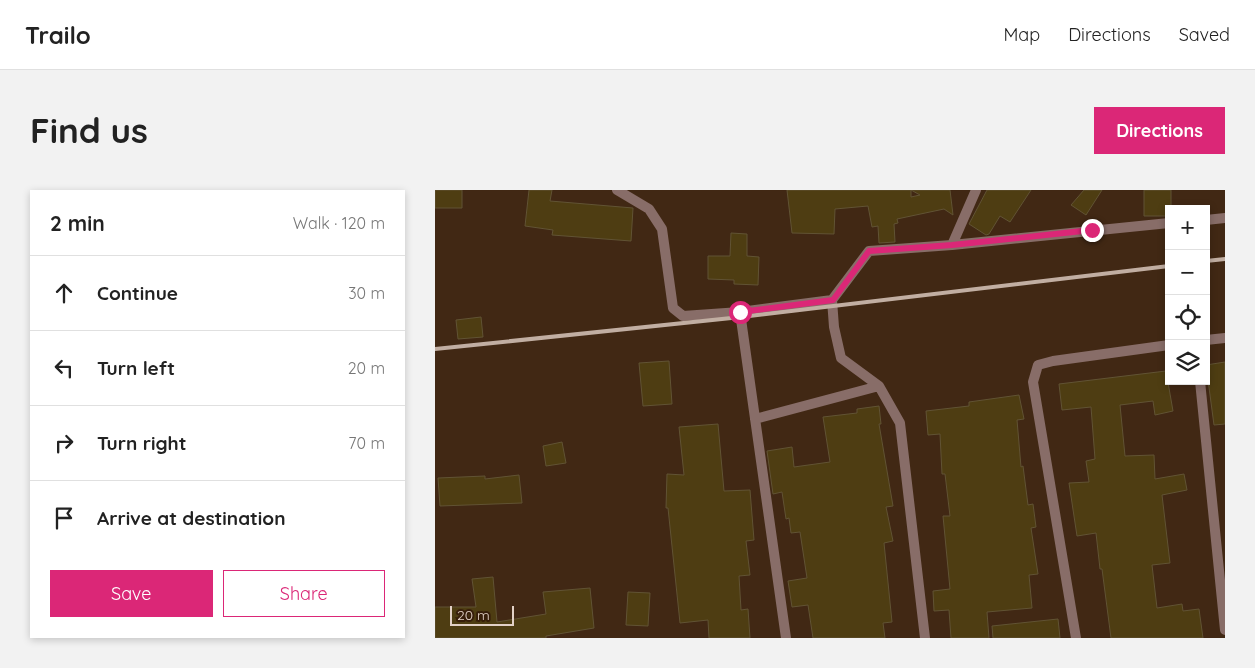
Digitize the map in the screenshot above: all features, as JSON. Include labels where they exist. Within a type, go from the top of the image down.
[{"type":"street","points":[[617,190],[649,210],[662,230],[673,308],[683,316],[740,312],[833,300]]},
{"type":"street","points":[[952,245],[976,190]]},
{"type":"street","points":[[1210,220],[1225,218]]},
{"type":"street","points":[[925,638],[900,423],[879,386],[841,358],[834,327],[833,300],[869,251],[1165,224]]},
{"type":"street","points":[[740,312],[786,638]]},
{"type":"street","points":[[1210,340],[1225,338]]},
{"type":"street","points":[[1076,638],[1033,382],[1038,365],[1053,361],[1165,346]]},
{"type":"street","points":[[1200,385],[1225,630]]},
{"type":"street","points":[[755,419],[879,386]]},
{"type":"building","points":[[435,190],[462,190],[462,208],[435,208]]},
{"type":"building","points":[[529,190],[552,190],[550,201],[633,208],[631,241],[552,235],[553,230],[525,226]]},
{"type":"building","points":[[787,190],[911,190],[950,190],[953,215],[944,209],[897,219],[898,223],[894,224],[895,242],[879,243],[878,226],[872,227],[868,206],[835,209],[834,234],[792,233]],"holes":[[[911,190],[920,195],[911,197]]]},
{"type":"building","points":[[987,190],[1031,190],[1010,222],[1000,216],[989,234],[986,235],[969,224]]},
{"type":"building","points":[[1084,190],[1102,190],[1086,215],[1071,205]]},
{"type":"building","points":[[1144,190],[1171,190],[1171,205],[1165,205],[1165,216],[1144,216]]},
{"type":"building","points":[[731,233],[747,234],[747,256],[759,257],[758,285],[734,284],[734,280],[708,279],[708,256],[730,256]]},
{"type":"building","points":[[481,317],[483,337],[458,339],[456,320]]},
{"type":"building","points":[[669,361],[672,404],[643,406],[639,363]]},
{"type":"building","points":[[1225,362],[1225,424],[1214,425],[1209,385],[1210,364]]},
{"type":"building","points":[[1165,371],[1165,385],[1168,385],[1173,411],[1155,415],[1153,401],[1120,405],[1125,456],[1154,455],[1155,479],[1184,474],[1187,490],[1162,495],[1170,563],[1152,565],[1157,608],[1182,604],[1183,611],[1199,609],[1203,638],[1111,638],[1096,533],[1077,536],[1069,483],[1089,482],[1086,461],[1095,459],[1091,407],[1062,410],[1059,384]]},
{"type":"building","points":[[1019,395],[1024,419],[1017,420],[1021,467],[1023,466],[1028,505],[1033,504],[1036,527],[1031,528],[1038,574],[1029,575],[1032,608],[987,612],[989,638],[951,638],[949,610],[934,611],[933,591],[950,589],[943,516],[950,516],[945,474],[942,474],[940,434],[928,435],[926,411],[969,406],[969,402]]},
{"type":"building","points":[[879,406],[881,424],[879,424],[893,506],[886,507],[893,541],[884,543],[892,622],[883,623],[885,638],[813,638],[808,605],[792,607],[788,581],[807,578],[800,532],[791,533],[789,518],[786,519],[782,492],[773,494],[767,451],[792,447],[794,467],[830,462],[823,417],[857,413],[857,409]]},
{"type":"building","points":[[718,424],[724,491],[750,490],[754,540],[746,541],[750,575],[739,576],[741,610],[748,609],[750,638],[709,638],[708,620],[680,623],[668,508],[666,508],[667,474],[684,475],[679,427]]},
{"type":"building","points":[[562,442],[566,463],[546,466],[543,446]]},
{"type":"building","points":[[519,475],[522,503],[440,506],[438,478],[485,476],[485,479]]},
{"type":"building","points":[[493,577],[497,622],[546,614],[543,592],[590,588],[594,628],[546,636],[546,638],[435,638],[435,607],[476,607],[472,579]]},
{"type":"building","points":[[628,592],[650,593],[648,626],[626,625]]},
{"type":"building","points":[[1058,619],[1060,638],[993,638],[992,626]]},
{"type":"railway","points":[[1210,261],[1225,259]]},
{"type":"railway","points":[[435,349],[741,317],[1165,266]]},
{"type":"route","points":[[740,312],[833,300],[869,251],[952,245],[1092,230]]}]
